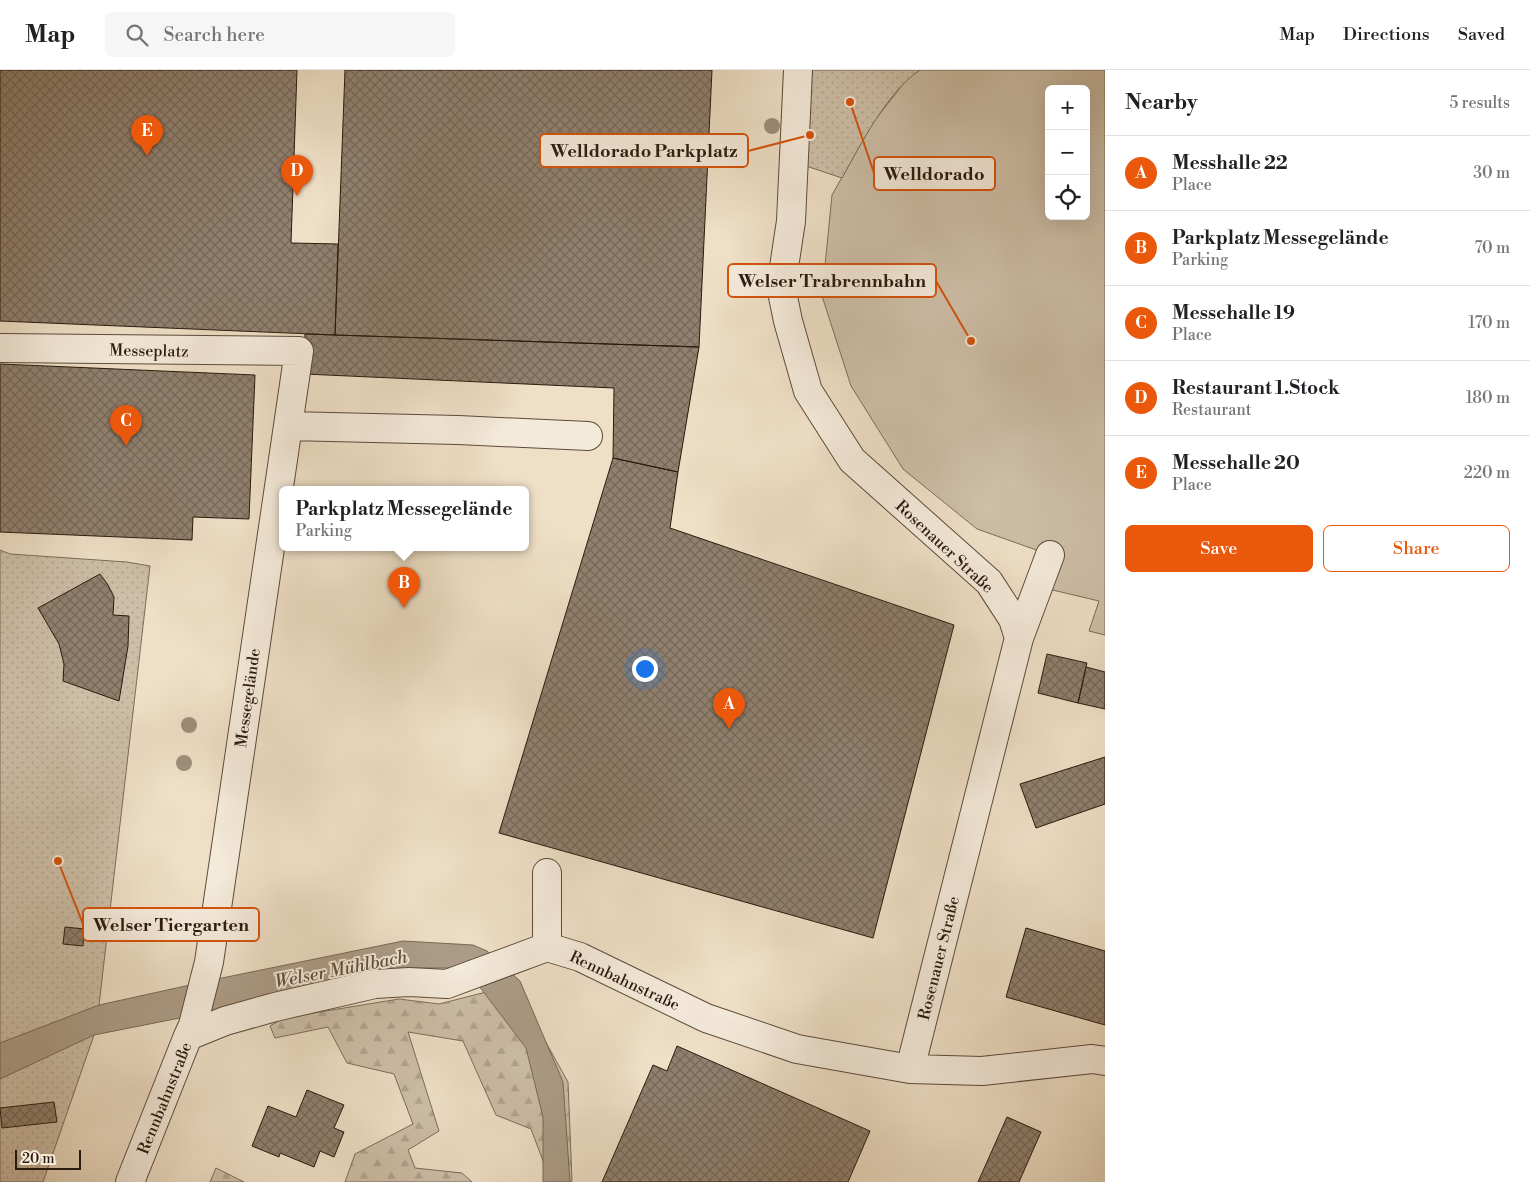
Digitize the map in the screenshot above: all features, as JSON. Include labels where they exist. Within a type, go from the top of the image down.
[{"type":"street","name":"Rosenauer Straße","points":[[798,70],[791,221],[781,287],[788,321],[808,391],[852,460],[989,582],[1013,619],[1018,638],[910,1068]]},
{"type":"street","name":"Messeplatz","points":[[0,348],[299,352]]},
{"type":"street","name":"Messegelände","points":[[279,486],[299,352]]},
{"type":"street","points":[[288,426],[458,430],[588,436]]},
{"type":"street","name":"Messegelände","points":[[190,1031],[207,970],[279,486]]},
{"type":"street","points":[[1018,638],[1050,554]]},
{"type":"street","points":[[546,947],[547,873]]},
{"type":"street","name":"Rennbahnstraße","points":[[130,1182],[190,1031],[375,984],[409,982],[448,984],[546,947],[580,957],[706,1018],[797,1049],[910,1068],[982,1071],[1092,1059],[1105,1061]]},
{"type":"green space","points":[[812,70],[920,70],[897,91],[886,105],[866,135],[842,178],[806,166]]},
{"type":"green space","points":[[920,70],[1105,70],[1105,635],[1089,631],[1099,601],[1040,587],[1042,552],[977,529],[903,469],[851,386],[822,296],[832,195],[872,124],[907,79]]},
{"type":"green space","points":[[0,550],[10,554],[127,562],[150,566],[94,1035],[43,1182],[0,1182]]},
{"type":"green space","points":[[514,985],[568,1082],[572,1181],[551,1182],[531,1129],[496,1115],[463,1041],[408,1032],[439,1131],[408,1150],[415,1168],[462,1173],[472,1182],[345,1182],[355,1154],[413,1124],[394,1074],[347,1063],[328,1027],[275,1038],[270,1026],[283,1018],[399,999],[439,1004]]},
{"type":"green space","points":[[216,1168],[244,1182],[210,1182]]},
{"type":"water","name":"Welser Mühlbach","points":[[403,941],[473,945],[487,951],[520,981],[563,1082],[570,1182],[543,1182],[543,1117],[526,1048],[476,982],[454,968],[400,968],[225,1009],[94,1035],[0,1079],[0,1043],[99,1005]]},
{"type":"building","points":[[0,70],[297,70],[291,243],[338,244],[335,335],[0,321]]},
{"type":"building","points":[[345,70],[712,70],[699,347],[335,335]]},
{"type":"building","points":[[305,334],[699,347],[678,472],[613,458],[614,388],[304,374]]},
{"type":"building","points":[[0,364],[255,375],[249,519],[193,517],[192,540],[0,532]]},
{"type":"building","points":[[613,458],[678,472],[670,528],[954,625],[873,938],[499,833]]},
{"type":"building","points":[[100,574],[114,597],[113,615],[129,616],[128,646],[119,701],[63,681],[64,664],[59,644],[38,608]]},
{"type":"building","points":[[1047,654],[1087,663],[1078,703],[1038,693]]},
{"type":"building","points":[[1086,667],[1105,672],[1105,709],[1078,703]]},
{"type":"building","points":[[1105,757],[1105,804],[1036,828],[1020,784]]},
{"type":"building","points":[[65,927],[84,929],[83,946],[63,944]]},
{"type":"building","points":[[1026,928],[1105,951],[1105,1025],[1006,997]]},
{"type":"building","points":[[677,1046],[870,1131],[848,1182],[602,1182],[653,1065],[667,1071]]},
{"type":"building","points":[[307,1090],[344,1105],[334,1128],[344,1132],[334,1157],[320,1151],[314,1167],[280,1153],[279,1157],[252,1146],[268,1106],[296,1117]]},
{"type":"building","points":[[54,1102],[57,1122],[2,1128],[0,1108]]},
{"type":"building","points":[[1007,1117],[1041,1132],[1019,1182],[978,1182]]},
{"type":"place","name":"Welldorado","points":[[850,102]]},
{"type":"place","name":"Welldorado Parkplatz","points":[[810,135]]},
{"type":"place","name":"Messehalle 20","points":[[147,156]]},
{"type":"place","name":"Restaurant 1.Stock","points":[[297,196]]},
{"type":"place","name":"Welser Trabrennbahn","points":[[971,341]]},
{"type":"place","name":"Messehalle 19","points":[[126,446]]},
{"type":"place","name":"Parkplatz Messegelände","points":[[404,608]]},
{"type":"place","name":"Messhalle 22","points":[[729,729]]},
{"type":"place","name":"Welser Tiergarten","points":[[58,861]]}]
